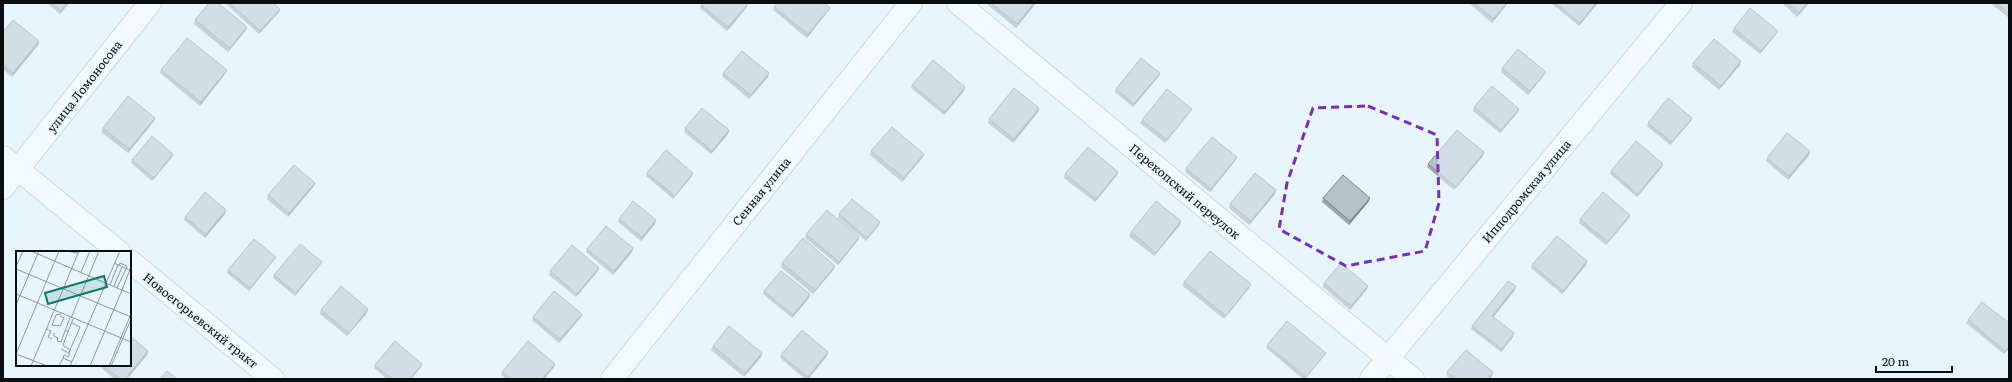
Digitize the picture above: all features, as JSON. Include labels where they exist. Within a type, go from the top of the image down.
[{"type":"street","name":"улица Ломоносова","points":[[3,188],[11,163],[150,3]]},
{"type":"street","name":"Сенная улица","points":[[612,379],[911,3]]},
{"type":"street","name":"Перекопский переулок","points":[[958,3],[1413,379]]},
{"type":"street","name":"Ипподромская улица","points":[[1371,379],[1682,3]]},
{"type":"street","points":[[11,163],[118,251]]},
{"type":"street","name":"Новоегорьевский тракт","points":[[131,262],[273,379]]},
{"type":"highlighted area","points":[[1368,106],[1437,135],[1439,203],[1425,251],[1346,266],[1279,229],[1287,183],[1313,108]]},
{"type":"building","points":[[52,3],[67,3],[61,11]]},
{"type":"building","points":[[209,3],[218,3],[247,27],[230,48],[195,20]]},
{"type":"building","points":[[230,3],[273,3],[280,9],[260,31]]},
{"type":"building","points":[[703,3],[748,4],[728,27],[701,5]]},
{"type":"building","points":[[777,3],[824,3],[830,8],[808,34],[774,7]]},
{"type":"building","points":[[991,3],[1034,3],[1017,24]]},
{"type":"building","points":[[1474,3],[1507,3],[1493,19]]},
{"type":"building","points":[[1556,3],[1596,3],[1580,23]]},
{"type":"building","points":[[1787,3],[1807,3],[1799,13]]},
{"type":"building","points":[[1996,3],[2009,3],[2009,13]]},
{"type":"building","points":[[1750,8],[1778,31],[1761,51],[1734,28]]},
{"type":"building","points":[[13,20],[39,41],[13,73],[3,65],[3,32]]},
{"type":"building","points":[[187,38],[227,70],[201,102],[161,70]]},
{"type":"building","points":[[1714,39],[1741,61],[1721,86],[1693,63]]},
{"type":"building","points":[[1518,49],[1546,72],[1530,91],[1502,68]]},
{"type":"building","points":[[742,51],[769,73],[751,95],[723,73]]},
{"type":"building","points":[[1141,58],[1160,73],[1134,104],[1116,89]]},
{"type":"building","points":[[933,60],[965,87],[945,112],[912,85]]},
{"type":"building","points":[[1492,86],[1519,109],[1501,130],[1474,107]]},
{"type":"building","points":[[1014,88],[1039,108],[1014,139],[989,119]]},
{"type":"building","points":[[1167,89],[1192,109],[1167,140],[1142,120]]},
{"type":"building","points":[[128,96],[155,118],[129,149],[103,128]]},
{"type":"building","points":[[1668,98],[1692,118],[1672,142],[1648,123]]},
{"type":"building","points":[[702,108],[729,130],[712,151],[685,128]]},
{"type":"building","points":[[892,127],[924,154],[904,178],[871,151]]},
{"type":"building","points":[[1457,130],[1484,152],[1456,187],[1428,164]]},
{"type":"building","points":[[1787,133],[1810,151],[1789,176],[1767,158]]},
{"type":"building","points":[[152,136],[173,154],[154,178],[132,160]]},
{"type":"building","points":[[1212,137],[1237,157],[1211,189],[1186,168]]},
{"type":"building","points":[[1636,141],[1663,164],[1638,194],[1611,171]]},
{"type":"building","points":[[1088,147],[1118,172],[1096,199],[1065,174]]},
{"type":"building","points":[[666,150],[693,173],[675,196],[647,173]]},
{"type":"building","points":[[294,165],[315,183],[289,213],[268,195]]},
{"type":"building","points":[[1255,173],[1276,190],[1251,221],[1230,204]]},
{"type":"building","points":[[1343,175],[1370,198],[1350,221],[1323,198]]},
{"type":"building","points":[[205,192],[226,210],[206,234],[185,217]]},
{"type":"building","points":[[1603,192],[1630,215],[1608,242],[1580,219]]},
{"type":"building","points":[[852,199],[880,222],[867,238],[839,214]]},
{"type":"building","points":[[633,201],[656,220],[642,237],[619,219]]},
{"type":"building","points":[[1156,201],[1181,221],[1156,253],[1131,232]]},
{"type":"building","points":[[827,210],[859,237],[839,262],[806,234]]},
{"type":"building","points":[[606,226],[633,248],[614,271],[587,249]]},
{"type":"building","points":[[1557,236],[1587,261],[1563,291],[1532,265]]},
{"type":"building","points":[[803,238],[835,266],[815,290],[782,263]]},
{"type":"building","points":[[254,239],[276,257],[250,288],[228,270]]},
{"type":"building","points":[[300,244],[322,262],[296,293],[274,275]]},
{"type":"building","points":[[572,245],[599,268],[577,294],[550,271]]},
{"type":"building","points":[[1210,251],[1251,284],[1226,316],[1184,282]]},
{"type":"building","points":[[1341,263],[1368,286],[1351,306],[1324,283]]},
{"type":"building","points":[[781,271],[810,294],[793,315],[764,291]]},
{"type":"building","points":[[1508,281],[1516,286],[1492,316],[1514,333],[1502,349],[1472,326]]},
{"type":"building","points":[[341,286],[368,309],[349,333],[321,310]]},
{"type":"building","points":[[554,291],[582,314],[560,339],[533,317]]},
{"type":"building","points":[[1982,302],[2009,323],[2009,346],[2005,351],[1968,320]]},
{"type":"building","points":[[1287,321],[1326,353],[1306,377],[1267,345]]},
{"type":"building","points":[[729,326],[762,353],[745,373],[713,346]]},
{"type":"building","points":[[802,330],[828,352],[808,377],[781,355]]},
{"type":"building","points":[[131,337],[148,351],[125,379],[120,379],[104,366],[131,366]]},
{"type":"building","points":[[395,341],[422,364],[410,379],[392,379],[375,365]]},
{"type":"building","points":[[528,341],[555,364],[542,379],[511,379],[502,372]]},
{"type":"building","points":[[1466,350],[1493,372],[1488,379],[1456,379],[1447,372]]},
{"type":"building","points":[[167,371],[177,379],[160,379]]}]
